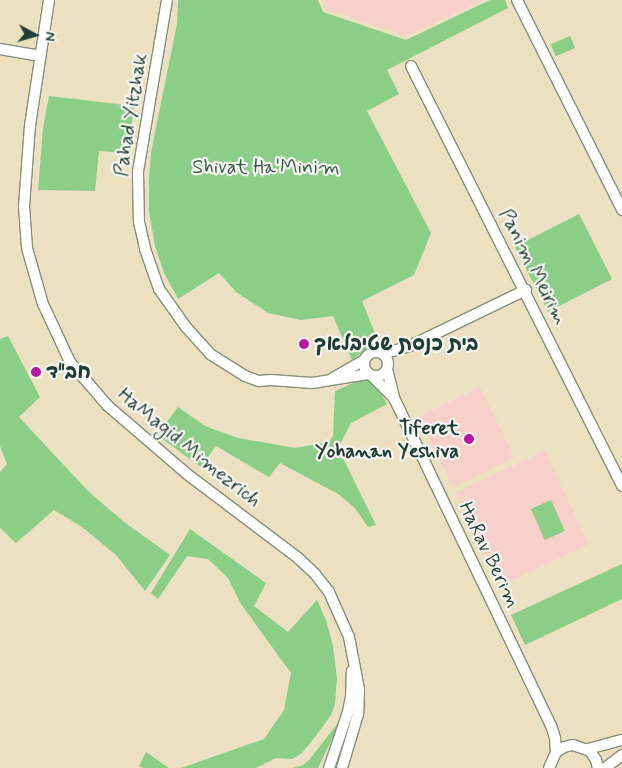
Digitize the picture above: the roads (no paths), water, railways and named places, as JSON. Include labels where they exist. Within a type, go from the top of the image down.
[{"type":"street","name":"HaMagid Mimezrich","points":[[49,0],[40,56],[26,177],[24,226],[31,266],[43,304],[66,354],[90,387],[138,434],[187,474],[298,558],[315,574],[332,598],[349,637],[358,676],[359,700],[353,737],[342,768]]},
{"type":"street","name":"Pahad Yitzhak","points":[[167,0],[138,172],[139,222],[145,249],[159,289],[180,320],[210,354],[245,376],[259,381],[312,383],[371,375]]},
{"type":"street","points":[[518,0],[622,210]]},
{"type":"street","points":[[0,49],[40,56]]},
{"type":"street","name":"Panim Meirim","points":[[411,66],[526,290],[622,486]]},
{"type":"street","points":[[410,346],[381,375],[371,375],[364,366],[364,360],[372,352],[393,351],[410,346],[526,290]]},
{"type":"street","points":[[380,352],[386,356],[388,368]]},
{"type":"street","name":"Pahad Yitzhak","points":[[332,379],[364,360]]},
{"type":"street","name":"HaRav Berim","points":[[388,368],[395,400],[551,725],[555,738],[556,752]]},
{"type":"street","name":"HaRav Berim","points":[[371,375],[395,400]]},
{"type":"street","name":"HaMagid Mimezrich","points":[[329,768],[351,697],[349,637]]},
{"type":"street","name":"HaRav Berim","points":[[551,725],[563,740],[571,745]]},
{"type":"street","points":[[549,766],[556,752],[571,745],[588,749],[622,740]]},
{"type":"street","points":[[588,749],[594,757],[598,768]]},
{"type":"street","points":[[605,768],[622,755]]},
{"type":"place","name":"בית כנסת שטיבלאך","points":[[304,344]]},
{"type":"place","name":"חב\"ד","points":[[36,372]]},
{"type":"place","name":"Tiferet Yohanan Yeshiva","points":[[469,439]]},
{"type":"park label","name":"Shivat Ha'Minim","points":[[266,167]]}]
